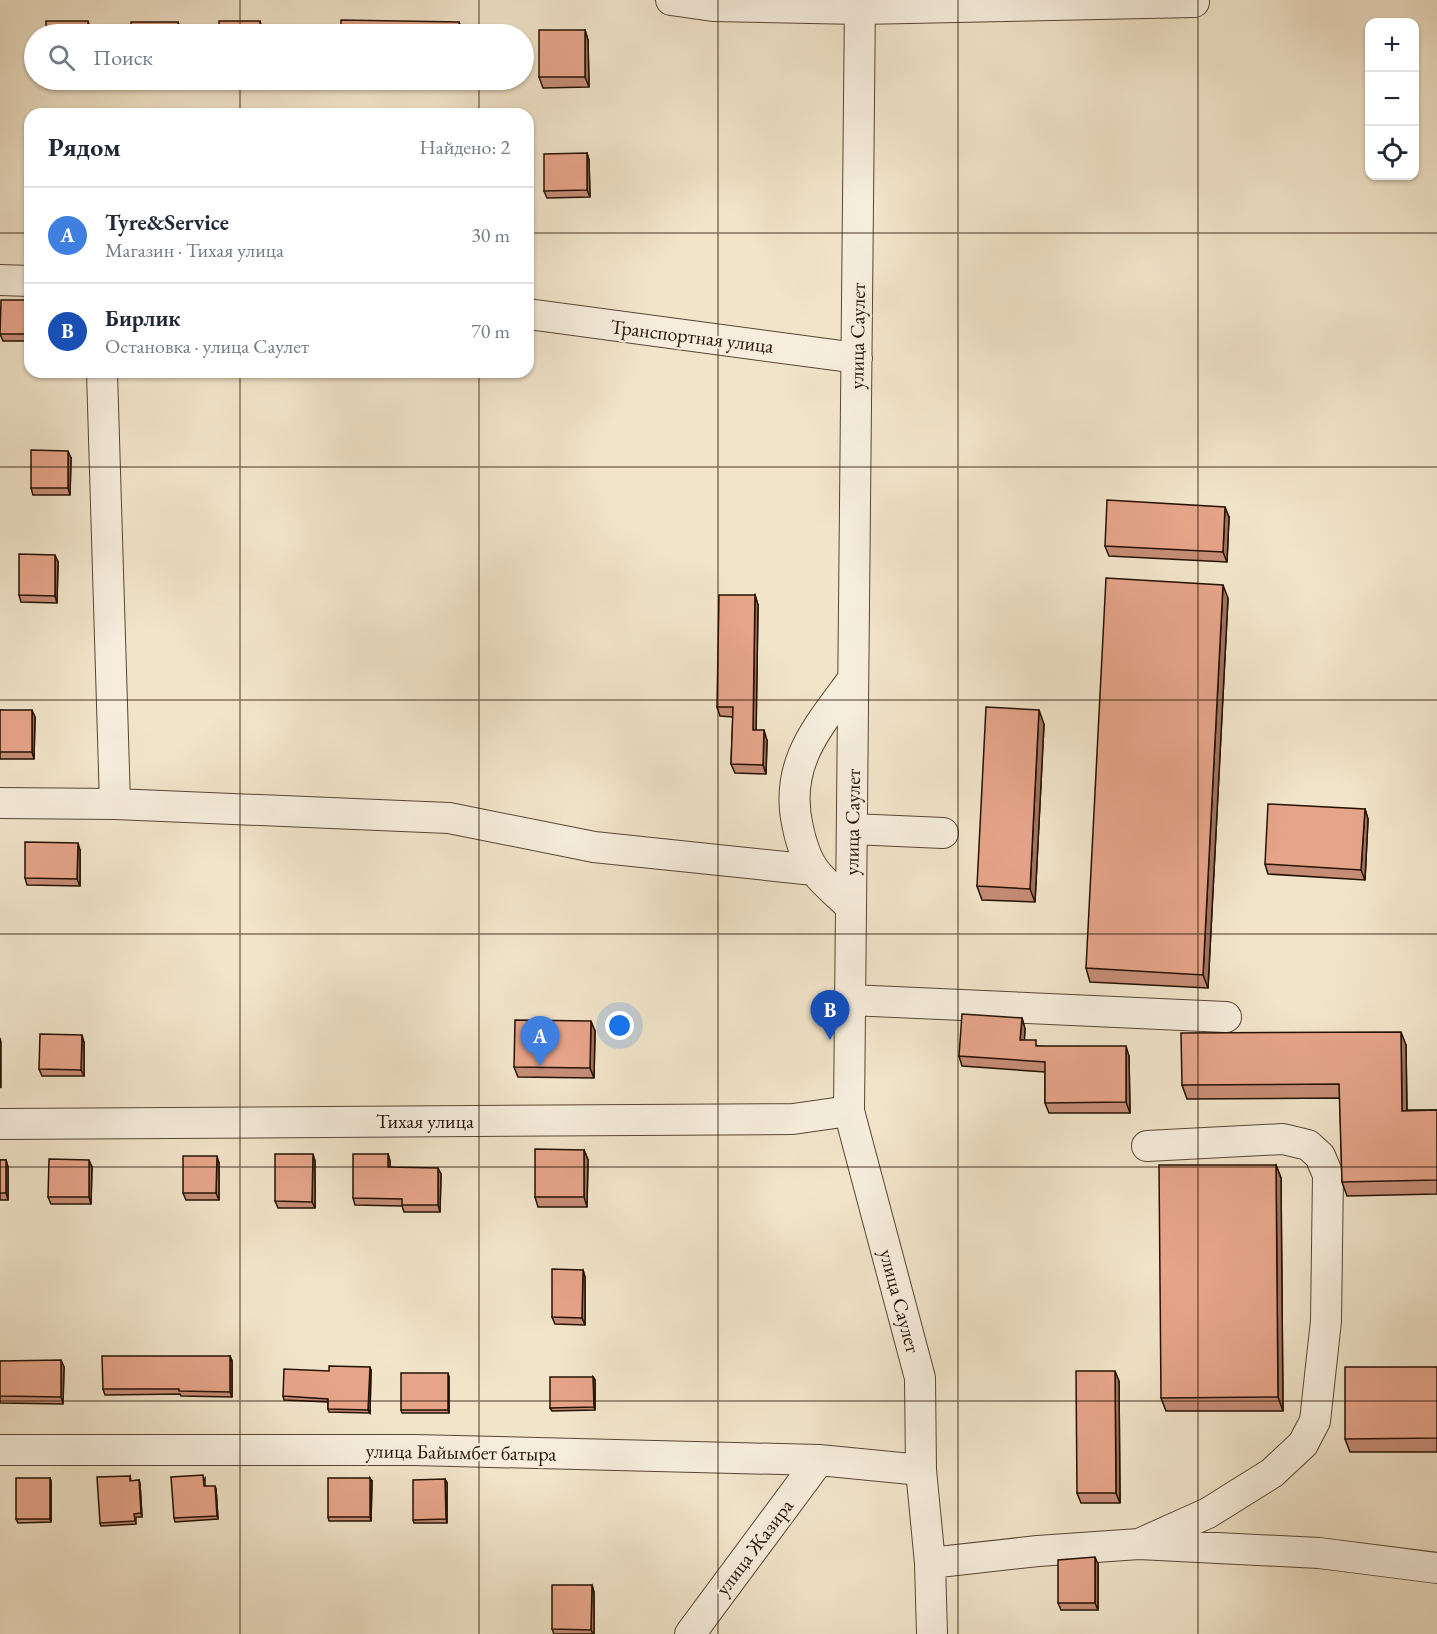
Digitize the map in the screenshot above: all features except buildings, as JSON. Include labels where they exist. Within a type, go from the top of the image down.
[{"type":"street","points":[[671,0],[713,6],[1194,2]]},
{"type":"street","name":"улица Саулет","points":[[860,4],[849,1111],[920,1378],[921,1470],[930,1563],[932,1634]]},
{"type":"street","points":[[0,280],[24,281]]},
{"type":"street","name":"Транспортная улица","points":[[534,315],[857,358]]},
{"type":"street","points":[[102,378],[115,804]]},
{"type":"street","points":[[851,907],[814,870],[802,843],[795,816],[795,788],[798,765],[807,744],[854,679]]},
{"type":"street","points":[[0,803],[115,804],[449,818],[594,847],[814,870]]},
{"type":"street","points":[[852,829],[943,833]]},
{"type":"street","points":[[850,999],[1226,1017]]},
{"type":"street","name":"Тихая улица","points":[[0,1124],[793,1119],[849,1111]]},
{"type":"street","points":[[1139,1544],[1208,1514],[1272,1473],[1303,1444],[1315,1421],[1326,1321],[1328,1175],[1320,1156],[1308,1145],[1283,1139],[1147,1146]]},
{"type":"street","name":"улица Байымбет батыра","points":[[0,1450],[414,1450],[819,1460],[921,1470]]},
{"type":"street","name":"улица Жазира","points":[[690,1634],[819,1460]]},
{"type":"street","points":[[930,1563],[1038,1551],[1139,1544],[1319,1553],[1437,1568]]},
{"type":"place","name":"Бирлик","points":[[830,1040]]},
{"type":"place","name":"Tyre&Service","points":[[540,1066]]}]
